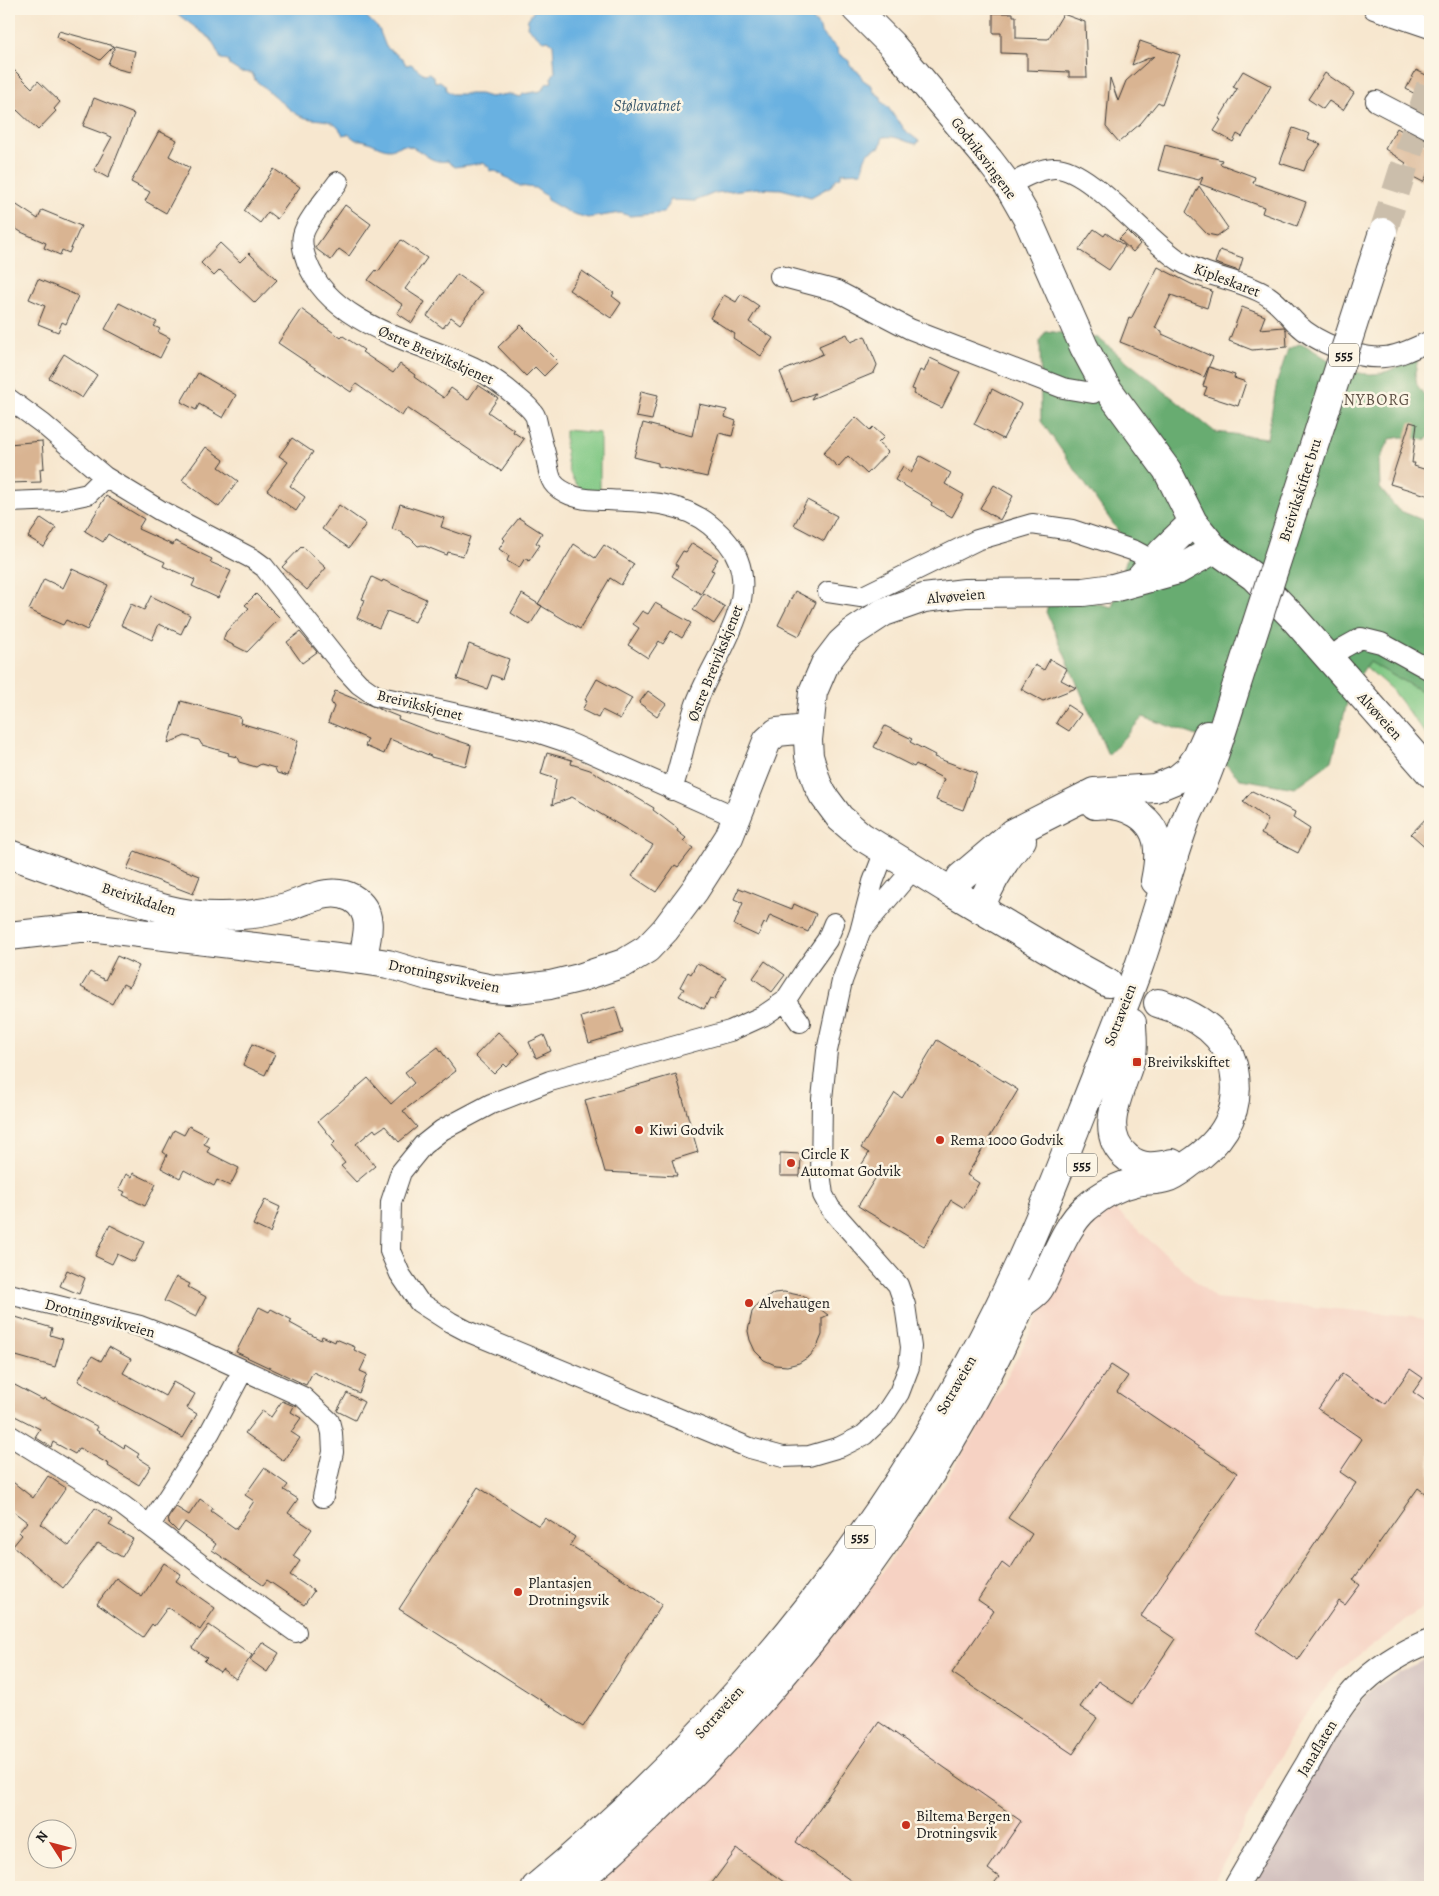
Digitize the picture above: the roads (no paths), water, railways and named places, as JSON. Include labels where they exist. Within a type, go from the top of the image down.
[{"type":"main road","name":"Godviksvingene","points":[[856,9],[891,44],[990,160],[1008,185],[1028,220],[1084,347],[1104,384],[1167,470],[1193,522]]},
{"type":"main road","name":"Breivikskiftet bru","points":[[1210,746],[1237,684],[1383,232]]},
{"type":"main road","name":"Alvøveien","points":[[1152,572],[1193,522],[1215,549],[1254,577],[1292,616],[1430,773]]},
{"type":"main road","name":"Alvøveien","points":[[1117,989],[887,853],[861,836],[840,818],[817,783],[809,756],[808,729],[813,692],[824,664],[841,643],[852,633],[884,612],[924,598],[965,593],[1083,592],[1113,588],[1152,572],[1178,570],[1215,549]]},
{"type":"main road","name":"Drotningsvikveien","points":[[9,936],[71,928],[98,928],[388,964],[428,976],[493,989],[508,990],[550,985],[579,978],[624,962],[647,949],[665,930],[695,890],[729,837],[767,741],[777,732],[808,729]]},
{"type":"main road","name":"Sotraveien","points":[[571,1887],[614,1849],[710,1755],[800,1652],[846,1594],[908,1507],[950,1440],[987,1375],[1021,1304],[1086,1155],[1200,817],[1210,746]]},
{"type":"main road","name":"555","points":[[952,892],[961,878],[1013,833],[1094,792],[1141,790],[1167,784],[1188,770],[1197,757],[1210,746]]},
{"type":"main road","name":"Sotraveien","points":[[536,1887],[644,1789],[740,1689],[824,1586],[896,1485],[971,1360],[1017,1269],[1063,1163],[1117,989],[1139,966],[1188,815],[1206,777]]},
{"type":"main road","name":"555","points":[[1066,807],[1108,804],[1122,806],[1142,817],[1154,834],[1158,848],[1155,884],[1130,962],[1117,989]]},
{"type":"main road","name":"555","points":[[980,909],[1004,860],[1037,822]]},
{"type":"main road","name":"Breivikdalen","points":[[9,854],[153,906],[187,914],[248,915],[286,907],[324,894],[339,894],[358,903],[365,912],[369,925],[362,960]]},
{"type":"main road","name":"555","points":[[1021,1304],[1038,1290],[1068,1233],[1084,1209],[1105,1193],[1135,1182],[1167,1178],[1198,1158],[1219,1139],[1232,1114],[1236,1081],[1233,1066],[1223,1043],[1204,1022],[1192,1015],[1158,1003]]},
{"type":"main road","name":"555","points":[[1132,1023],[1133,1052],[1116,1102],[1112,1121],[1112,1134],[1115,1144],[1133,1162],[1145,1166],[1158,1166],[1198,1158]]},
{"type":"street","points":[[1374,9],[1430,28]]},
{"type":"street","points":[[1376,101],[1430,129]]},
{"type":"street","name":"Kipleskaret","points":[[1008,185],[1042,170],[1055,168],[1074,173],[1103,195],[1179,261],[1207,274],[1267,295],[1278,303],[1310,335],[1332,346],[1363,355],[1384,357],[1430,341]]},
{"type":"street","name":"Østre Breivikskjenet","points":[[338,182],[303,235],[304,253],[316,282],[344,308],[366,323],[390,335],[476,369],[504,385],[534,415],[549,478],[557,488],[574,496],[590,499],[651,501],[678,507],[698,516],[715,529],[729,543],[738,559],[742,574],[742,594],[737,616],[710,670],[695,706],[672,790]]},
{"type":"street","points":[[780,276],[837,291],[910,329],[1063,388],[1093,392],[1104,384]]},
{"type":"street","name":"Breivikskjenet","points":[[9,399],[43,424],[105,477],[161,512],[253,559],[264,567],[345,670],[359,684],[376,696],[542,734],[567,742],[738,818]]},
{"type":"street","points":[[9,502],[60,500],[88,494],[105,477]]},
{"type":"street","points":[[828,592],[861,596],[977,540],[1032,524],[1072,530],[1134,550],[1152,572]]},
{"type":"street","points":[[1329,659],[1343,648],[1361,638],[1381,643],[1430,670]]},
{"type":"street","points":[[834,923],[827,940],[785,1001],[763,1016],[730,1032],[550,1082],[491,1104],[442,1130],[423,1144],[401,1172],[392,1202],[389,1247],[400,1274],[419,1302],[469,1332],[750,1448],[783,1457],[810,1456],[840,1447],[864,1435],[884,1416],[899,1393],[909,1366],[911,1346],[905,1305],[898,1285],[830,1208],[823,1195],[822,1099],[827,1051],[842,981],[860,932],[872,882],[881,861],[887,853]]},
{"type":"street","points":[[860,932],[913,869]]},
{"type":"street","points":[[785,1001],[800,1022]]},
{"type":"street","name":"Drotningsvikveien","points":[[9,1294],[140,1326],[270,1380],[303,1397],[328,1421],[332,1433],[333,1452],[323,1497]]},
{"type":"street","points":[[150,1525],[210,1432],[243,1370]]},
{"type":"street","points":[[9,1435],[122,1505],[204,1567],[296,1632]]},
{"type":"street","name":"Janaflaten","points":[[1236,1887],[1329,1726],[1353,1692],[1390,1660],[1430,1641]]},
{"type":"water","name":"Stølavatnet","points":[[175,9],[361,9],[379,29],[386,47],[403,59],[406,65],[411,64],[424,74],[429,73],[434,77],[435,82],[440,81],[445,85],[446,90],[451,94],[480,94],[490,97],[508,94],[521,97],[523,94],[541,91],[547,83],[552,82],[551,78],[555,72],[553,44],[548,40],[543,41],[527,27],[528,19],[535,9],[807,9],[809,15],[820,28],[821,33],[838,49],[839,54],[849,61],[850,66],[861,74],[862,79],[872,86],[873,91],[881,97],[882,102],[902,125],[903,129],[919,141],[917,144],[893,137],[883,137],[880,147],[871,151],[866,156],[862,172],[841,173],[841,177],[837,178],[831,186],[811,197],[781,189],[757,188],[715,193],[695,201],[669,200],[669,205],[663,213],[630,216],[620,213],[588,218],[570,213],[547,200],[546,196],[535,188],[520,186],[494,170],[490,171],[489,167],[483,163],[455,167],[447,161],[431,159],[408,146],[403,145],[386,149],[356,140],[348,134],[343,135],[339,128],[328,121],[304,118],[298,115],[255,80],[252,73],[240,72],[229,65],[228,60],[221,59],[211,39],[176,13]]},
{"type":"tunnel","points":[[1383,232],[1430,86]]},
{"type":"place","name":"Breivikskiftet","points":[[1137,1062]]},
{"type":"place","name":"Kiwi Godvik","points":[[639,1130]]},
{"type":"place","name":"Rema 1000 Godvik","points":[[940,1140]]},
{"type":"place","name":"Circle K Automat Godvik","points":[[791,1163]]},
{"type":"place","name":"Alvehaugen","points":[[749,1303]]},
{"type":"place","name":"Plantasjen Drotningsvik","points":[[518,1592]]},
{"type":"place","name":"Biltema Bergen Drotningsvik","points":[[906,1825]]},
{"type":"district","name":"NYBORG","points":[[1377,399]]}]
